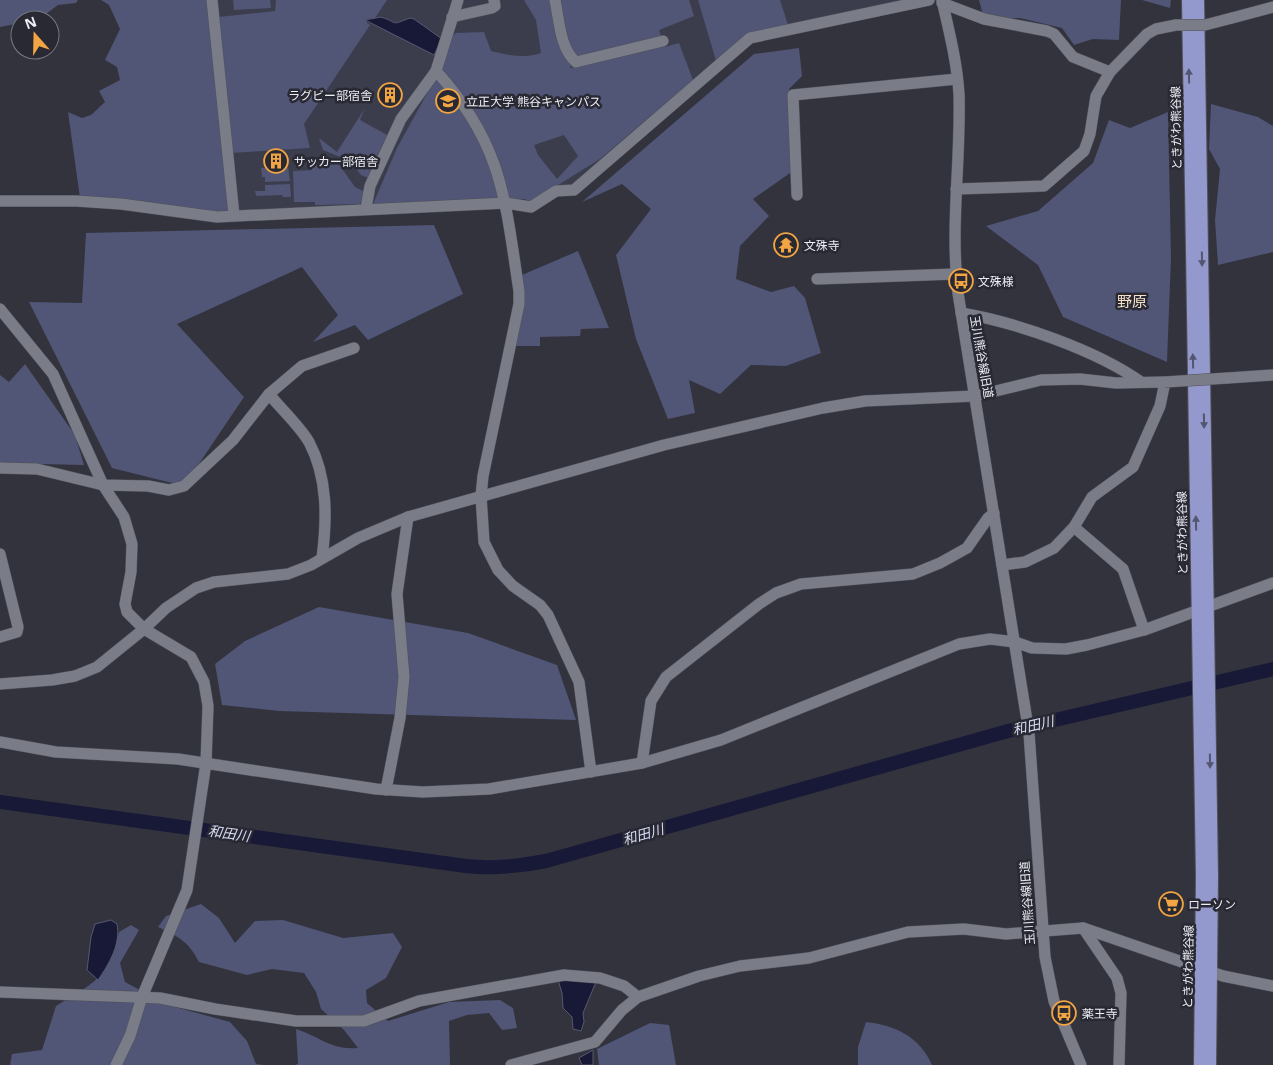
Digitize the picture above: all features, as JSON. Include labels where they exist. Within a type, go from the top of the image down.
[{"type":"main road","name":"ときがわ熊谷線","points":[[1188,0],[1210,1065]]},
{"type":"main road","name":"ときがわ熊谷線","points":[[1198,0],[1202,610]]},
{"type":"main road","name":"ときがわ熊谷線","points":[[1200,1065],[1207,971]]},
{"type":"street","points":[[212,0],[234,215]]},
{"type":"street","points":[[366,208],[370,186],[401,119],[436,71],[458,0]]},
{"type":"street","points":[[452,17],[492,8],[495,6],[495,0]]},
{"type":"street","points":[[555,0],[565,46],[570,57],[576,62],[663,42]]},
{"type":"street","points":[[0,201],[85,201],[217,217],[366,208],[506,203],[531,207],[556,191],[574,190],[750,38],[929,0]]},
{"type":"street","points":[[942,1],[984,19],[1047,31],[1054,34],[1073,57],[1110,72]]},
{"type":"street","name":"玉川熊谷線旧道","points":[[942,1],[955,56],[959,115],[955,274],[1027,716],[1041,930],[1054,1001],[1081,1065]]},
{"type":"street","points":[[956,189],[1044,186],[1084,150],[1090,134],[1096,96],[1110,72],[1147,34],[1156,29],[1176,25],[1205,25],[1273,7]]},
{"type":"street","points":[[436,71],[454,91],[484,137],[495,161],[506,203],[519,304],[481,496],[484,542],[498,570],[513,586],[540,605],[548,615],[579,682],[591,772]]},
{"type":"street","points":[[797,195],[793,95],[957,79]]},
{"type":"street","points":[[817,279],[955,274]]},
{"type":"street","points":[[0,309],[53,374],[104,485],[124,517],[130,532],[132,557],[125,604],[130,617],[144,629],[190,657],[199,670],[204,682],[208,706],[206,763],[187,890],[142,997],[130,1036],[116,1065]]},
{"type":"street","points":[[961,313],[1006,323],[1086,352],[1122,369],[1141,382]]},
{"type":"street","points":[[0,468],[37,470],[104,485],[148,486],[169,490],[184,486],[233,440],[269,394],[302,366],[354,348]]},
{"type":"street","points":[[0,684],[75,676],[97,667],[144,629],[166,608],[196,588],[214,582],[288,574],[358,538],[408,517],[664,445],[823,408],[865,401],[975,396],[1042,380],[1165,382],[1273,376]]},
{"type":"street","points":[[1002,565],[1025,562],[1054,548],[1074,527],[1092,497],[1133,467],[1160,406],[1165,382]]},
{"type":"street","points":[[269,394],[308,441],[320,473],[326,508],[322,558]]},
{"type":"street","points":[[642,763],[651,701],[666,677],[758,604],[776,593],[801,584],[913,574],[931,567],[967,548],[988,518],[994,513]]},
{"type":"street","points":[[386,790],[400,718],[404,677],[397,594],[408,517]]},
{"type":"street","points":[[1074,527],[1123,569],[1144,630]]},
{"type":"street","points":[[0,554],[18,627],[17,632],[0,637]]},
{"type":"street","points":[[0,742],[56,752],[143,756],[206,763],[386,790],[423,792],[489,789],[642,763],[721,740],[959,644],[990,639],[1015,642],[1032,648],[1066,649],[1144,630],[1273,583]]},
{"type":"street","points":[[1083,928],[1117,978],[1122,993],[1119,1065]]},
{"type":"street","points":[[511,1065],[595,1042],[622,1010],[638,997],[723,970],[809,958],[908,932],[964,929],[1006,934],[1083,928],[1207,971],[1273,986]]},
{"type":"street","points":[[0,992],[160,998],[215,1009],[296,1021],[364,1021],[419,1001],[564,975],[600,978],[624,986],[638,997]]},
{"type":"shaded area","points":[[0,0],[78,0],[76,3],[58,5],[51,10],[10,10],[10,25],[0,27]]},
{"type":"shaded area","points":[[101,0],[209,0],[229,214],[80,198],[68,112],[82,118],[91,115],[105,102],[99,91],[120,80],[117,67],[105,60],[120,29],[109,5]]},
{"type":"shaded area","name":"立正大学 熊谷キャンパス","points":[[214,0],[944,0],[749,41],[564,195],[539,204],[231,214]]},
{"type":"shaded area","points":[[233,0],[270,0],[271,8],[234,10]]},
{"type":"shaded area","points":[[276,0],[387,0],[375,18],[366,19],[370,25],[304,124],[310,148],[230,153],[218,17],[275,11]]},
{"type":"shaded area","points":[[524,0],[689,0],[694,16],[659,30],[662,39],[574,57],[570,68],[679,43],[693,80],[600,159],[531,202],[525,199],[371,209],[397,148],[440,70],[451,37],[456,33],[484,32],[491,51],[516,56],[535,55],[541,53],[536,20]],"holes":[[[564,135],[578,156],[557,179],[538,155],[534,145]]]},
{"type":"shaded area","points":[[698,0],[780,0],[788,25],[752,35],[717,64]]},
{"type":"shaded area","points":[[979,0],[1121,0],[1119,40],[1093,39],[1074,45],[1062,28],[1020,18],[984,19]]},
{"type":"shaded area","points":[[1142,0],[1171,0],[1170,8]]},
{"type":"shaded area","points":[[381,17],[395,23],[410,18],[414,19],[442,39],[434,55],[365,20]]},
{"type":"shaded area","points":[[799,48],[802,76],[789,89],[793,171],[753,199],[769,216],[740,246],[736,279],[771,292],[794,286],[805,298],[821,353],[786,366],[751,365],[720,394],[689,380],[695,413],[668,419],[636,339],[616,255],[651,209],[622,184],[582,202],[754,54]]},
{"type":"shaded area","points":[[1211,104],[1258,117],[1273,126],[1273,252],[1218,265],[1215,220],[1220,169],[1209,149]]},
{"type":"shaded area","points":[[365,108],[360,120],[389,136],[371,179],[361,175],[350,161],[323,150],[319,138],[337,152]]},
{"type":"shaded area","points":[[1168,112],[1171,258],[1167,362],[1063,317],[1038,265],[986,226],[1038,211],[1093,163],[1109,120],[1130,128]]},
{"type":"shaded area","points":[[322,159],[338,163],[355,187],[365,192],[360,204],[315,205],[315,202],[294,202],[293,171],[312,170],[312,165],[322,164]]},
{"type":"shaded area","points":[[288,167],[290,181],[265,182],[265,177],[262,177],[261,168]]},
{"type":"shaded area","points":[[290,184],[291,197],[283,197],[282,195],[256,196],[255,191],[265,191],[265,185]]},
{"type":"shaded area","points":[[434,225],[463,294],[368,340],[355,325],[313,342],[338,315],[302,267],[177,324],[244,397],[184,486],[112,468],[29,302],[82,303],[86,233]]},
{"type":"shaded area","points":[[578,251],[609,328],[581,329],[580,336],[540,337],[540,346],[514,346],[522,275]]},
{"type":"shaded area","points":[[25,364],[75,435],[84,465],[0,463],[0,375],[9,382]]},
{"type":"shaded area","points":[[319,607],[468,633],[557,665],[576,720],[279,711],[222,705],[215,664],[245,641]]},
{"type":"shaded area","points":[[201,904],[219,918],[235,943],[255,921],[283,920],[343,938],[393,933],[402,947],[386,978],[366,990],[367,1003],[388,1021],[449,1002],[500,1000],[513,1008],[517,1028],[502,1030],[489,1013],[467,1015],[449,1021],[450,1065],[295,1065],[298,1064],[296,1029],[333,1045],[358,1048],[344,1030],[321,1009],[316,992],[304,973],[272,969],[247,975],[199,962],[187,944],[158,927],[166,916]]},
{"type":"shaded area","points":[[111,920],[117,924],[116,946],[110,961],[98,980],[87,970],[91,937],[95,924]]},
{"type":"shaded area","points":[[131,925],[139,930],[120,963],[125,982],[168,1005],[230,1022],[247,1041],[256,1064],[264,1065],[10,1065],[12,1054],[42,1050],[56,1006],[98,978],[109,961],[119,932]]},
{"type":"shaded area","points":[[558,980],[596,982],[583,1013],[584,1022],[581,1031],[573,1029],[572,1017],[563,1008],[562,993]]},
{"type":"shaded area","points":[[866,1022],[887,1026],[905,1034],[921,1047],[932,1065],[858,1065],[858,1047]]},
{"type":"shaded area","points":[[650,1023],[669,1025],[676,1065],[599,1065],[597,1049]]},
{"type":"shaded area","points":[[593,1050],[593,1065],[582,1065],[579,1058]]},
{"type":"waterway","name":"和田川","points":[[0,802],[466,866],[516,866],[546,861],[1008,731],[1273,669]]},
{"type":"place","name":"ラグビー部宿舎","points":[[390,95]]},
{"type":"place","name":"立正大学 熊谷キャンパス","points":[[448,101]]},
{"type":"place","name":"サッカー部宿舎","points":[[276,161]]},
{"type":"place","name":"文殊寺","points":[[786,245]]},
{"type":"place","name":"文殊様","points":[[961,281]]},
{"type":"place","name":"ローソン","points":[[1171,904]]},
{"type":"place","name":"薬王寺","points":[[1064,1013]]},
{"type":"district","name":"野原","points":[[1132,301]]}]
